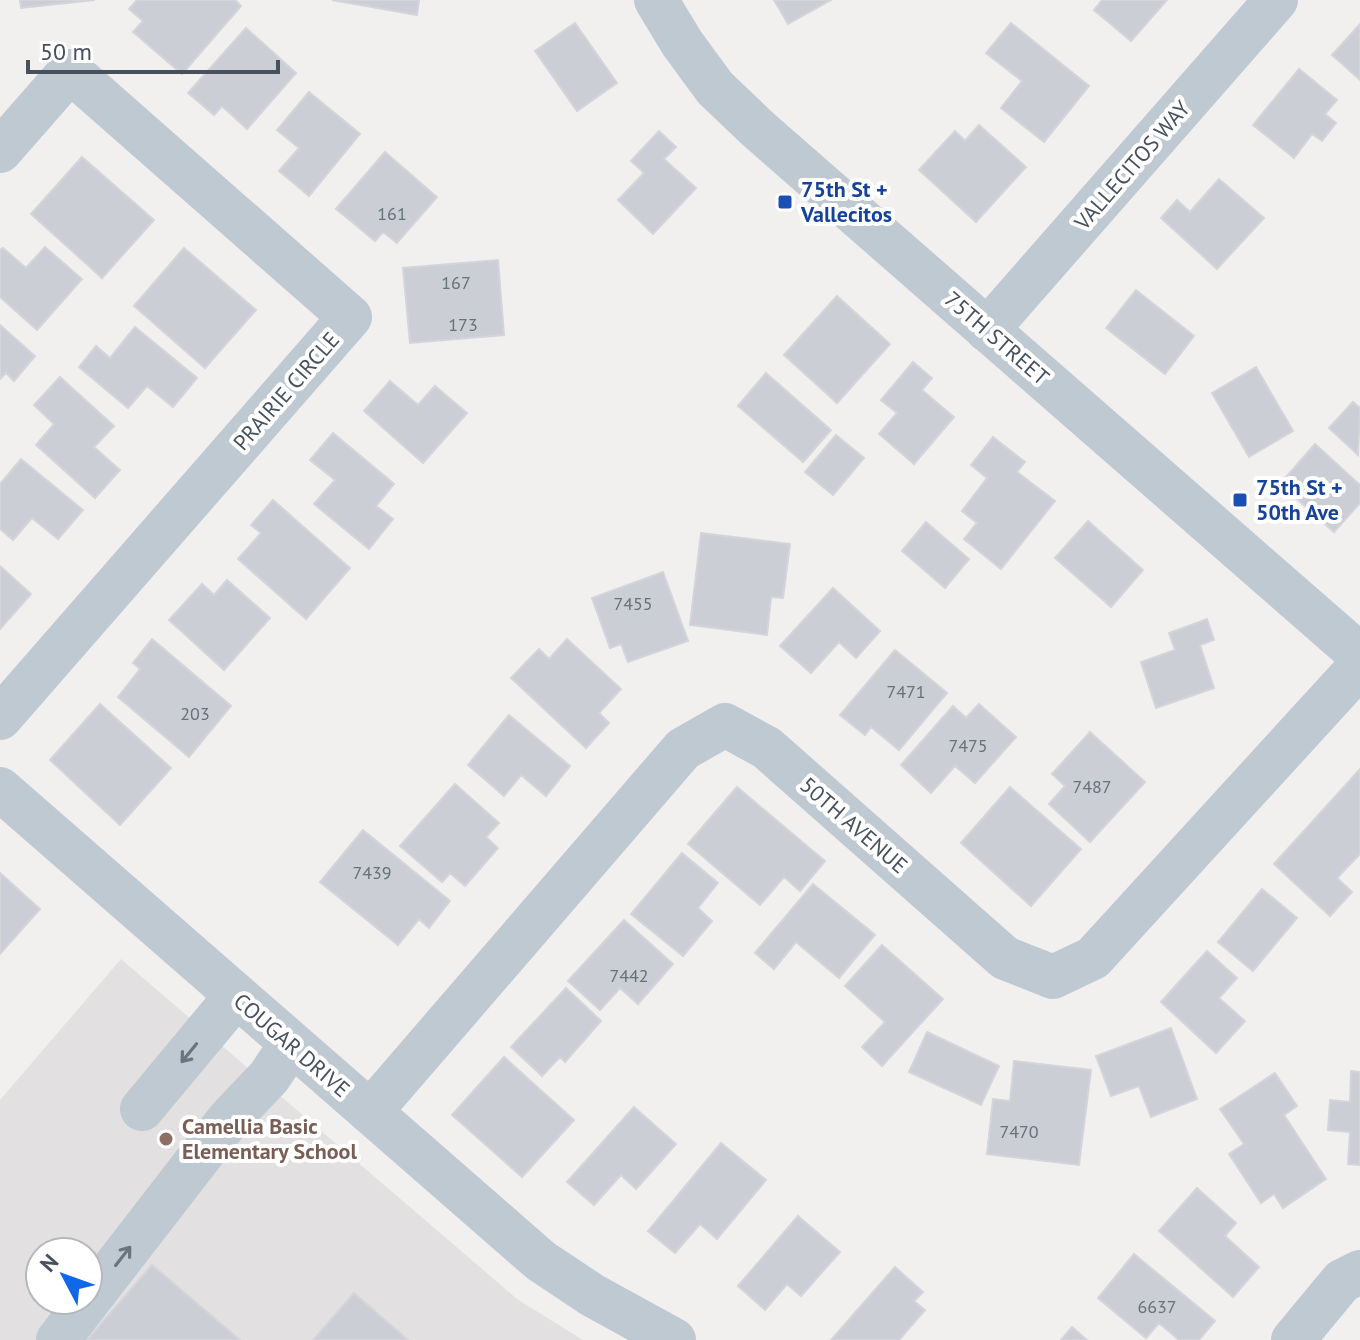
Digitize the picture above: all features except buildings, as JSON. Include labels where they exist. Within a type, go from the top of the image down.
[{"type":"street","name":"75TH STREET","points":[[656,0],[715,88],[758,129],[1360,655]]},
{"type":"street","name":"VALLECITOS WAY","points":[[987,330],[1276,0]]},
{"type":"street","name":"PRAIRIE CIRCLE","points":[[0,151],[70,71],[350,317],[0,718]]},
{"type":"street","name":"50TH AVENUE","points":[[370,1112],[683,749],[725,725],[767,748],[1005,958],[1053,977],[1093,958],[1360,666]]},
{"type":"street","name":"COUGAR DRIVE","points":[[0,789],[541,1261],[592,1295],[674,1340]]},
{"type":"street","points":[[142,1109],[236,996]]},
{"type":"street","points":[[58,1340],[229,1119],[269,1077],[291,1044]]},
{"type":"street","points":[[1293,1340],[1342,1281],[1360,1272]]},
{"type":"shaded area","name":"Camellia Basic Elementary School","points":[[121,959],[517,1299],[583,1340],[0,1340],[0,1100]]},
{"type":"place","name":"75th St + Vallecitos","points":[[785,202]]},
{"type":"place","name":"75th St + 50th Ave","points":[[1240,500]]},
{"type":"place","name":"Camellia Basic Elementary School","points":[[166,1139]]}]
